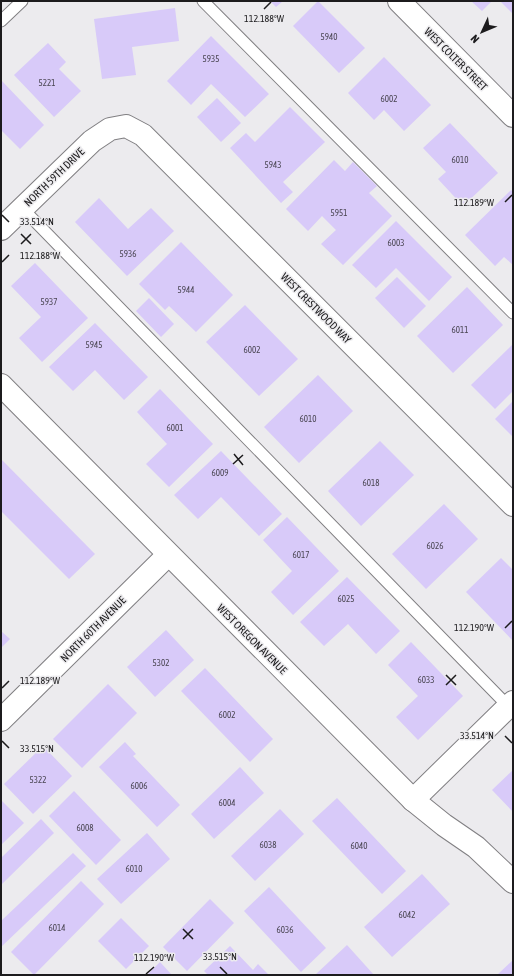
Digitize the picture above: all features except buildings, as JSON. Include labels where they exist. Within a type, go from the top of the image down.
[{"type":"street","name":"WEST COLTER STREET","points":[[399,1],[513,116]]},
{"type":"street","name":"WEST CRESTWOOD WAY","points":[[110,129],[126,126],[143,135],[513,506]]},
{"type":"street","name":"NORTH 59TH DRIVE","points":[[1,228],[92,141],[110,129]]},
{"type":"street","name":"WEST OREGON AVENUE","points":[[1,385],[168,555],[413,800],[444,826],[476,847],[513,882]]},
{"type":"street","name":"NORTH 60TH AVENUE","points":[[1,720],[168,555]]},
{"type":"street","points":[[413,800],[511,704]]},
{"type":"lane","points":[[1,21],[22,1]]},
{"type":"lane","points":[[204,1],[513,313]]},
{"type":"lane","points":[[22,208],[511,704]]}]
